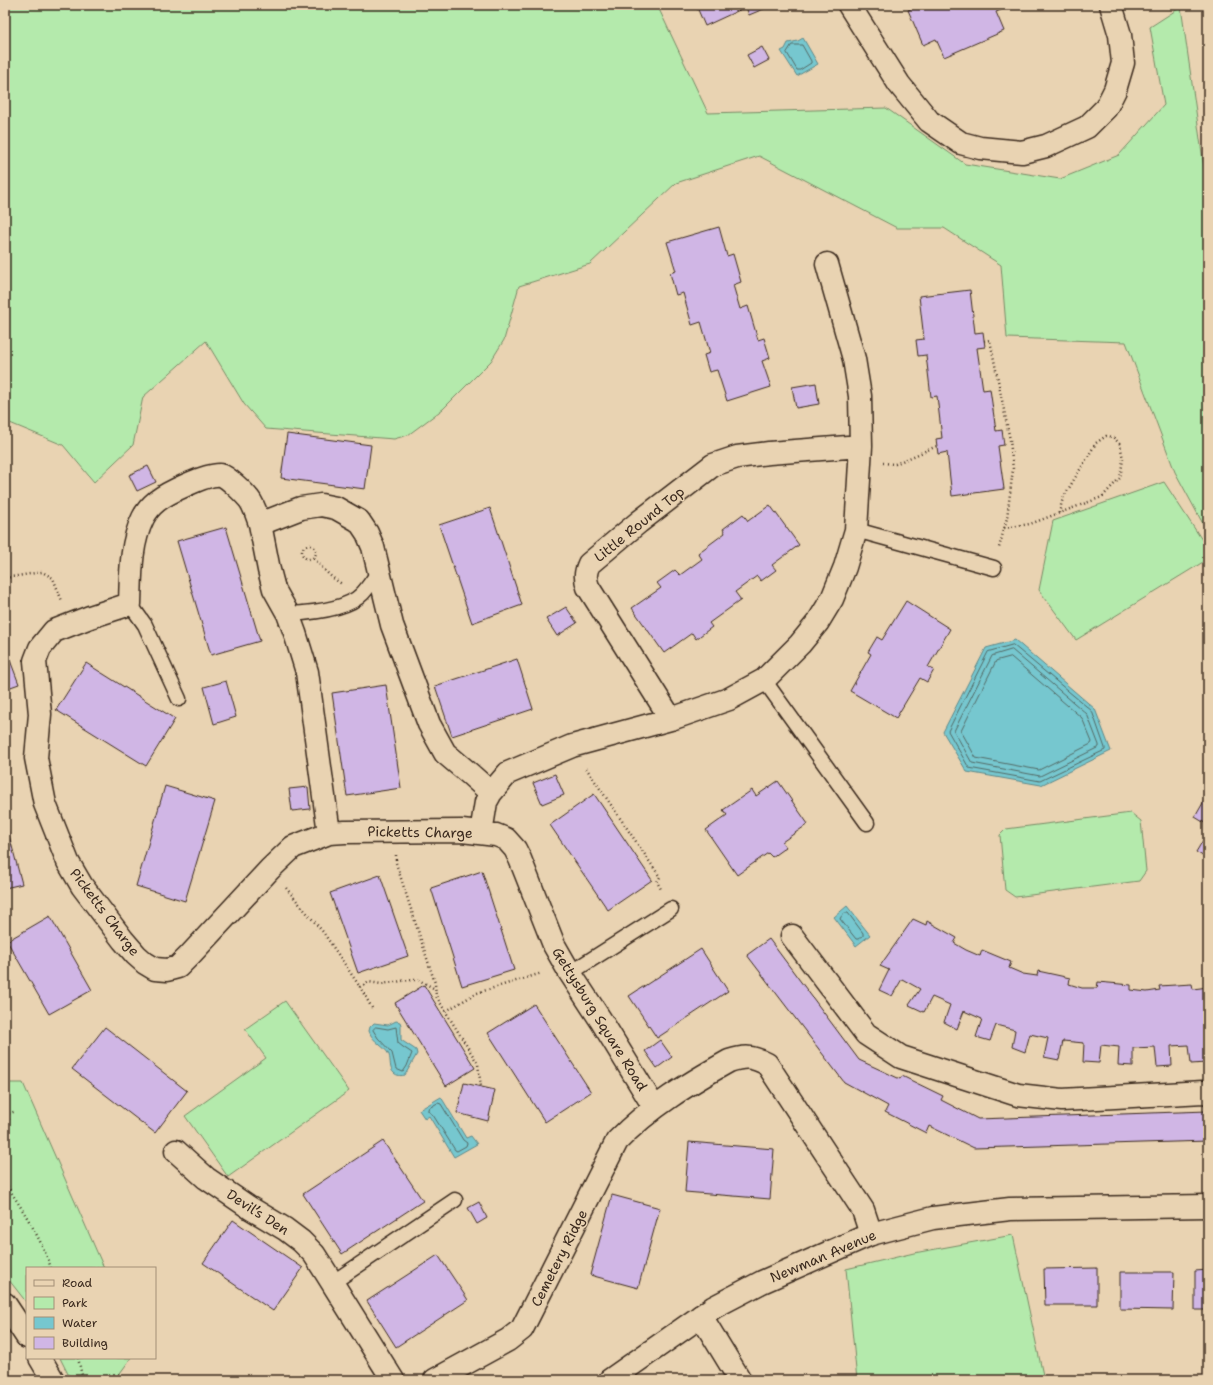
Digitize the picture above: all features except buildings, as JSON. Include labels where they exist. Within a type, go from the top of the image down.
[{"type":"street","points":[[849,5],[899,84],[929,121],[961,143],[980,148],[1022,152],[1046,146],[1087,127],[1106,108],[1115,90],[1123,63],[1120,35],[1111,5]]},
{"type":"street","points":[[481,833],[486,802],[491,793],[508,773],[565,749],[671,719],[730,699],[764,680],[800,644],[832,599],[845,567],[856,530],[861,454],[860,396],[854,360],[827,264]]},
{"type":"street","name":"Little Round Top","points":[[671,719],[588,587],[585,579],[585,571],[589,564],[639,522],[713,465],[737,457],[769,453],[861,454]]},
{"type":"street","points":[[130,604],[132,562],[136,536],[144,516],[156,502],[207,476],[221,475],[233,483],[250,499],[260,524],[274,589],[288,614],[307,672],[329,833]]},
{"type":"street","points":[[260,524],[302,508],[321,505],[336,508],[359,520],[367,532],[373,547],[392,625],[429,724],[445,752],[472,774],[491,793]]},
{"type":"street","name":"Picketts Charge","points":[[130,604],[70,624],[54,631],[40,648],[35,661],[40,714],[36,758],[45,804],[68,862],[82,886],[123,940],[144,963],[155,969],[167,970],[178,967],[210,935],[270,869],[293,847],[315,837],[329,833],[394,831],[462,830],[481,833]]},
{"type":"street","name":"Gettysburg Square Road","points":[[481,833],[496,835],[506,839],[515,849],[554,945],[566,968],[602,1022],[654,1107],[729,1061],[750,1056],[767,1064],[863,1210],[871,1234]]},
{"type":"street","points":[[792,936],[866,1034],[901,1057],[1018,1095],[1062,1100],[1203,1092],[1208,1093]]},
{"type":"street","name":"Cemetery Ridge","points":[[435,1380],[508,1340],[522,1328],[617,1141],[635,1122],[654,1107]]},
{"type":"street","name":"Devil’s Den","points":[[176,1151],[206,1178],[250,1208],[285,1229],[301,1241],[314,1254],[393,1380]]},
{"type":"street","name":"Newman Avenue","points":[[610,1380],[714,1307],[762,1282],[871,1234],[933,1218],[1010,1209],[1208,1206]]},
{"type":"street","points":[[5,1304],[26,1336]]},
{"type":"street","points":[[701,1316],[740,1380]]},
{"type":"street","points":[[41,1359],[53,1380]]},
{"type":"lane","points":[[856,530],[994,568]]},
{"type":"lane","points":[[288,614],[322,611],[353,601],[362,595],[379,572]]},
{"type":"lane","points":[[130,604],[146,625],[179,699]]},
{"type":"lane","points":[[764,680],[867,822]]},
{"type":"lane","points":[[566,968],[672,909]]},
{"type":"lane","points":[[332,1283],[455,1200]]},
{"type":"path","points":[[984,341],[990,340],[1010,440],[1013,469],[1007,518],[994,568]]},
{"type":"path","points":[[1004,528],[1030,524],[1102,497],[1120,478],[1122,459],[1120,444],[1113,436],[1106,436],[1096,443],[1063,498],[1059,513]]},
{"type":"path","points":[[861,454],[895,464],[937,446]]},
{"type":"path","points":[[307,545],[312,545],[316,549],[317,554],[314,558],[309,560],[304,558],[302,553],[303,548],[307,545]]},
{"type":"path","points":[[314,558],[331,578],[362,595]]},
{"type":"path","points":[[5,578],[42,572],[54,578],[70,624]]},
{"type":"path","points":[[589,771],[660,877],[657,882],[672,909]]},
{"type":"path","points":[[394,831],[396,863],[435,983],[436,996],[478,1064],[481,1087]]},
{"type":"path","points":[[270,869],[323,932],[360,987],[372,1008]]},
{"type":"path","points":[[446,1011],[477,993],[545,972],[566,968]]},
{"type":"path","points":[[360,987],[369,982],[381,984],[419,980],[435,989]]},
{"type":"path","points":[[6,1107],[6,1114],[9,1120]]},
{"type":"path","points":[[6,1114],[16,1111]]},
{"type":"path","points":[[5,1183],[23,1211],[51,1267]]},
{"type":"path","points":[[78,1359],[83,1380]]},
{"type":"green space","points":[[5,5],[656,5],[708,113],[886,108],[965,164],[1060,179],[1119,155],[1164,105],[1150,27],[1181,7],[1208,195],[1208,533],[1175,472],[1126,342],[1007,338],[1001,265],[944,228],[897,228],[759,156],[676,183],[590,264],[519,286],[504,340],[491,361],[443,409],[408,435],[394,439],[266,429],[244,404],[206,341],[143,397],[133,445],[94,482],[63,445],[5,421]]},
{"type":"green space","points":[[1164,482],[1208,549],[1208,559],[1076,640],[1039,590],[1053,521]]},
{"type":"green space","points":[[1131,813],[1141,821],[1146,871],[1139,881],[1015,897],[1005,890],[1000,835],[1006,829]]},
{"type":"green space","points":[[285,1001],[349,1091],[228,1177],[185,1116],[266,1058],[245,1029]]},
{"type":"green space","points":[[5,1083],[23,1083],[104,1267],[26,1267],[26,1302],[5,1275]]},
{"type":"green space","points":[[1013,1235],[1044,1380],[857,1380],[846,1269],[914,1253]]},
{"type":"green space","points":[[60,1359],[130,1359],[115,1380],[71,1380]]},
{"type":"water","points":[[803,38],[818,64],[797,76],[781,51],[785,49],[788,43],[798,41]]},
{"type":"water","points":[[1015,640],[1095,709],[1111,751],[1041,785],[967,772],[943,732],[986,648]]},
{"type":"water","points":[[847,906],[870,935],[856,946],[834,917]]},
{"type":"water","points":[[396,1021],[400,1022],[401,1025],[401,1040],[416,1050],[417,1054],[405,1075],[402,1076],[397,1075],[392,1071],[389,1055],[385,1049],[373,1039],[369,1031],[370,1027],[374,1023],[388,1025]]},
{"type":"water","points":[[441,1097],[466,1138],[471,1136],[477,1144],[454,1157],[429,1116],[425,1119],[419,1110]]}]
